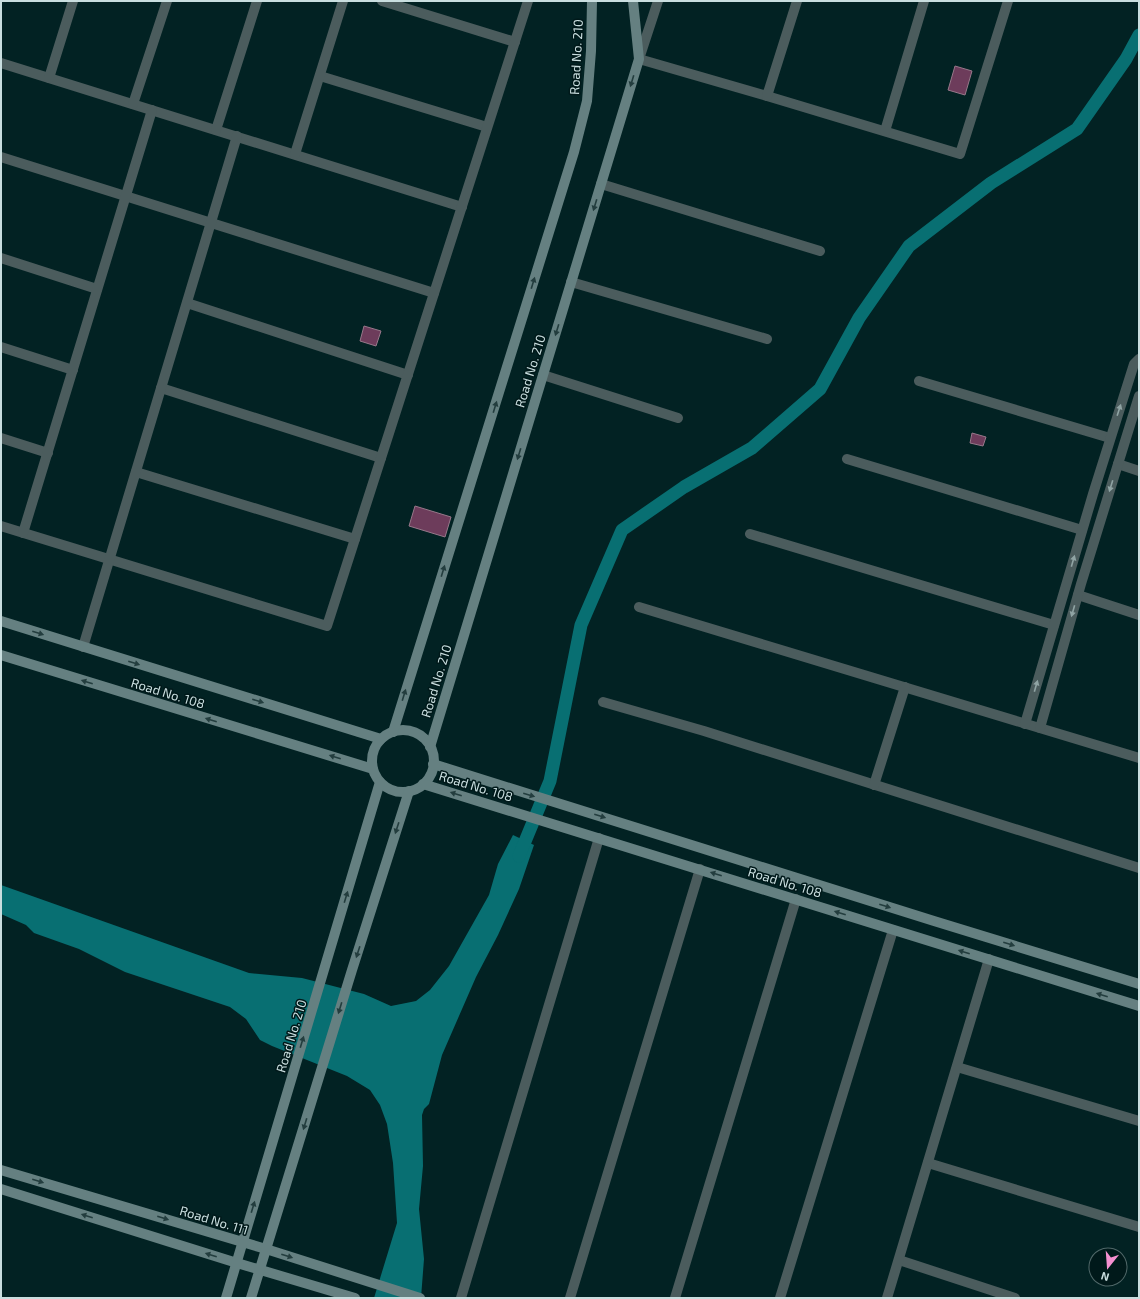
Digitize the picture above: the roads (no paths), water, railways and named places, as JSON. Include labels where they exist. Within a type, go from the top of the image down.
[{"type":"street","points":[[49,78],[73,1]]},
{"type":"street","points":[[133,104],[167,1]]},
{"type":"street","points":[[216,130],[257,1]]},
{"type":"street","points":[[295,154],[344,1]]},
{"type":"street","points":[[382,1],[514,42]]},
{"type":"street","points":[[1,526],[327,626],[528,1]]},
{"type":"street","name":"Road No. 210","points":[[433,764],[433,755],[425,740],[410,732],[392,732],[574,152],[587,101],[591,51],[592,1]]},
{"type":"street","name":"Road No. 210","points":[[430,747],[639,59],[633,1]]},
{"type":"street","points":[[658,1],[639,59],[960,154],[1008,1]]},
{"type":"street","points":[[767,96],[797,1]]},
{"type":"street","points":[[884,131],[924,1]]},
{"type":"street","points":[[1,63],[462,207]]},
{"type":"street","points":[[320,76],[487,127]]},
{"type":"street","points":[[23,533],[152,110]]},
{"type":"street","points":[[83,647],[237,136]]},
{"type":"street","points":[[1,157],[434,293]]},
{"type":"street","points":[[601,184],[820,251]]},
{"type":"street","points":[[1,258],[97,289]]},
{"type":"street","points":[[571,282],[767,339]]},
{"type":"street","points":[[187,304],[408,375]]},
{"type":"street","points":[[1,347],[73,370]]},
{"type":"street","points":[[1025,724],[1110,438],[1134,364],[1139,359]]},
{"type":"street","points":[[543,375],[678,418]]},
{"type":"street","points":[[920,381],[1110,438]]},
{"type":"street","points":[[161,388],[381,458]]},
{"type":"street","points":[[1040,728],[1078,595],[1139,396]]},
{"type":"street","points":[[1,438],[48,453]]},
{"type":"street","points":[[847,459],[1082,530]]},
{"type":"street","points":[[1118,464],[1139,470]]},
{"type":"street","points":[[136,472],[355,539]]},
{"type":"street","points":[[750,534],[1054,625]]},
{"type":"street","points":[[1078,595],[1139,615]]},
{"type":"street","points":[[639,607],[1139,758]]},
{"type":"street","points":[[1,621],[381,739]]},
{"type":"street","name":"Road No. 108","points":[[1,655],[373,769]]},
{"type":"street","points":[[874,785],[905,687]]},
{"type":"street","points":[[603,702],[704,731],[1139,868]]},
{"type":"street","points":[[392,732],[381,739],[376,746],[372,761],[373,769],[380,782],[386,787],[394,791],[409,791],[417,788],[428,778],[433,764]]},
{"type":"street","name":"Road No. 108","points":[[433,764],[495,785],[941,924],[1139,984]]},
{"type":"street","name":"Road No. 210","points":[[226,1298],[380,782]]},
{"type":"street","name":"Road No. 108","points":[[423,784],[1139,1006]]},
{"type":"street","points":[[252,1298],[316,1086],[409,791]]},
{"type":"street","points":[[461,1298],[599,838]]},
{"type":"street","points":[[570,1298],[700,869]]},
{"type":"street","points":[[675,1298],[796,899]]},
{"type":"street","points":[[780,1298],[893,930]]},
{"type":"street","points":[[887,1298],[989,960]]},
{"type":"street","points":[[957,1067],[1139,1121]]},
{"type":"street","points":[[928,1163],[1139,1227]]},
{"type":"street","name":"Road No. 111","points":[[1,1170],[243,1242],[420,1298]]},
{"type":"street","points":[[1,1189],[237,1263],[355,1298]]},
{"type":"street","points":[[899,1260],[1015,1298]]},
{"type":"water","points":[[513,835],[534,845],[519,889],[498,935],[476,977],[442,1055],[429,1104],[424,1109],[422,1115],[423,1166],[419,1209],[424,1259],[421,1298],[374,1298],[397,1223],[393,1163],[387,1124],[380,1105],[370,1090],[347,1076],[260,1040],[246,1019],[230,1007],[125,972],[79,949],[34,933],[26,925],[1,914],[1,885],[249,973],[302,978],[364,994],[391,1006],[416,1001],[430,990],[449,966],[489,895],[498,864]]},
{"type":"waterway","points":[[519,856],[550,781],[581,625],[622,530],[684,487],[752,448],[820,389],[859,318],[909,246],[991,183],[1077,129],[1126,59],[1139,35]]}]
